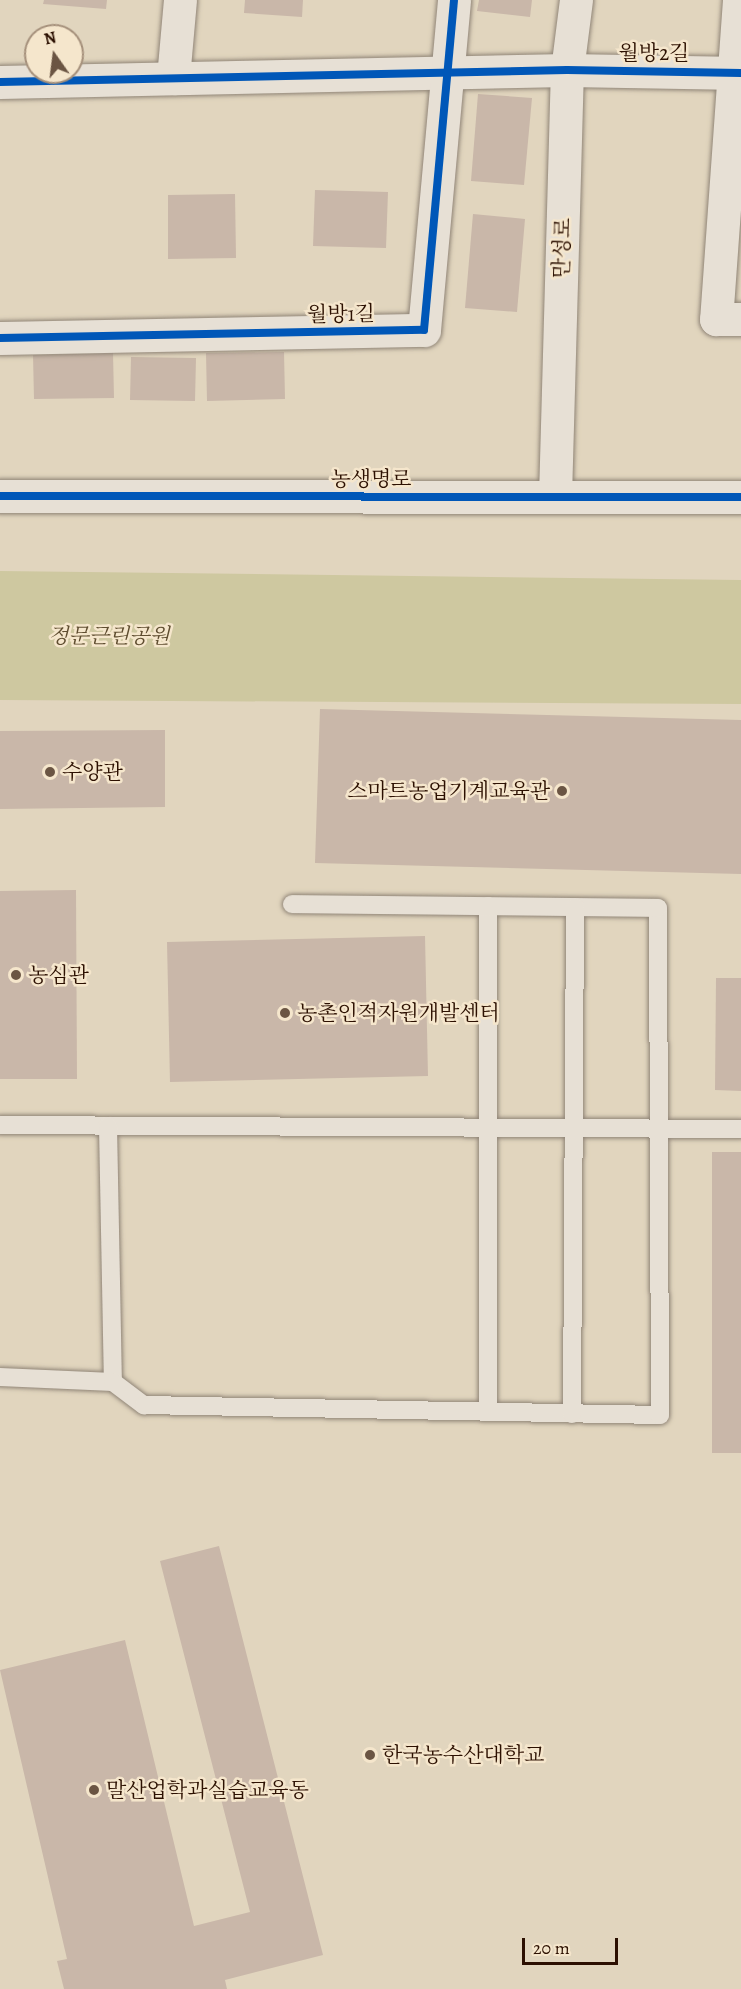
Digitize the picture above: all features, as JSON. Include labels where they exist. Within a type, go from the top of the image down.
[{"type":"street","points":[[173,78],[180,0]]},
{"type":"street","name":"월방1길","points":[[0,338],[424,330],[454,0]]},
{"type":"street","name":"만성로","points":[[555,497],[567,70],[576,0]]},
{"type":"street","points":[[739,0],[738,72],[716,319],[741,319]]},
{"type":"street","points":[[0,82],[567,70]]},
{"type":"street","name":"월방2길","points":[[567,70],[738,72]]},
{"type":"street","name":"농생명로","points":[[0,496],[741,497]]},
{"type":"lane","points":[[0,1377],[113,1382],[144,1405],[660,1415],[658,908],[292,904]]},
{"type":"lane","points":[[488,906],[488,1412]]},
{"type":"lane","points":[[572,1414],[576,907]]},
{"type":"lane","points":[[0,1125],[741,1129]]},
{"type":"lane","points":[[108,1126],[113,1382]]},
{"type":"green space","name":"정문근린공원","points":[[0,571],[741,580],[741,704],[0,700]]},
{"type":"building","points":[[44,0],[107,0],[106,9],[43,4]]},
{"type":"building","points":[[245,0],[303,0],[302,17],[244,13]]},
{"type":"building","points":[[479,0],[532,0],[530,17],[477,11]]},
{"type":"building","points":[[478,94],[532,98],[524,185],[471,181]]},
{"type":"building","points":[[315,190],[388,192],[386,248],[313,246]]},
{"type":"building","points":[[235,194],[236,258],[168,259],[168,195]]},
{"type":"building","points":[[473,214],[525,219],[517,312],[465,308]]},
{"type":"building","points":[[284,352],[285,399],[207,401],[206,353]]},
{"type":"building","points":[[113,353],[114,398],[34,399],[33,355]]},
{"type":"building","points":[[131,357],[196,358],[195,401],[130,400]]},
{"type":"building","points":[[320,709],[741,720],[741,874],[315,863]]},
{"type":"building","points":[[165,730],[165,807],[0,809],[0,731]]},
{"type":"building","points":[[76,890],[77,1079],[0,1079],[0,891]]},
{"type":"building","points":[[425,936],[428,1076],[170,1082],[167,942]]},
{"type":"building","points":[[716,978],[741,978],[741,1091],[715,1090]]},
{"type":"building","points":[[712,1152],[741,1152],[741,1453],[712,1453]]},
{"type":"building","name":"말산업학과실습교육동","points":[[219,1546],[323,1955],[225,1980],[227,1989],[64,1989],[57,1961],[67,1959],[0,1670],[125,1640],[194,1926],[250,1912],[160,1561]]},
{"type":"cycle path","points":[[0,338],[424,330],[454,0]]},
{"type":"cycle path","points":[[0,82],[567,70],[741,73]]},
{"type":"cycle path","points":[[0,496],[741,497]]},
{"type":"place","name":"수양관","points":[[50,772]]},
{"type":"place","name":"스마트농업기계교육관","points":[[562,791]]},
{"type":"place","name":"농심관","points":[[16,975]]},
{"type":"place","name":"농촌인적자원개발센터","points":[[285,1013]]},
{"type":"place","name":"한국농수산대학교","points":[[370,1755]]},
{"type":"place","name":"말산업학과실습교육동","points":[[94,1790]]}]
